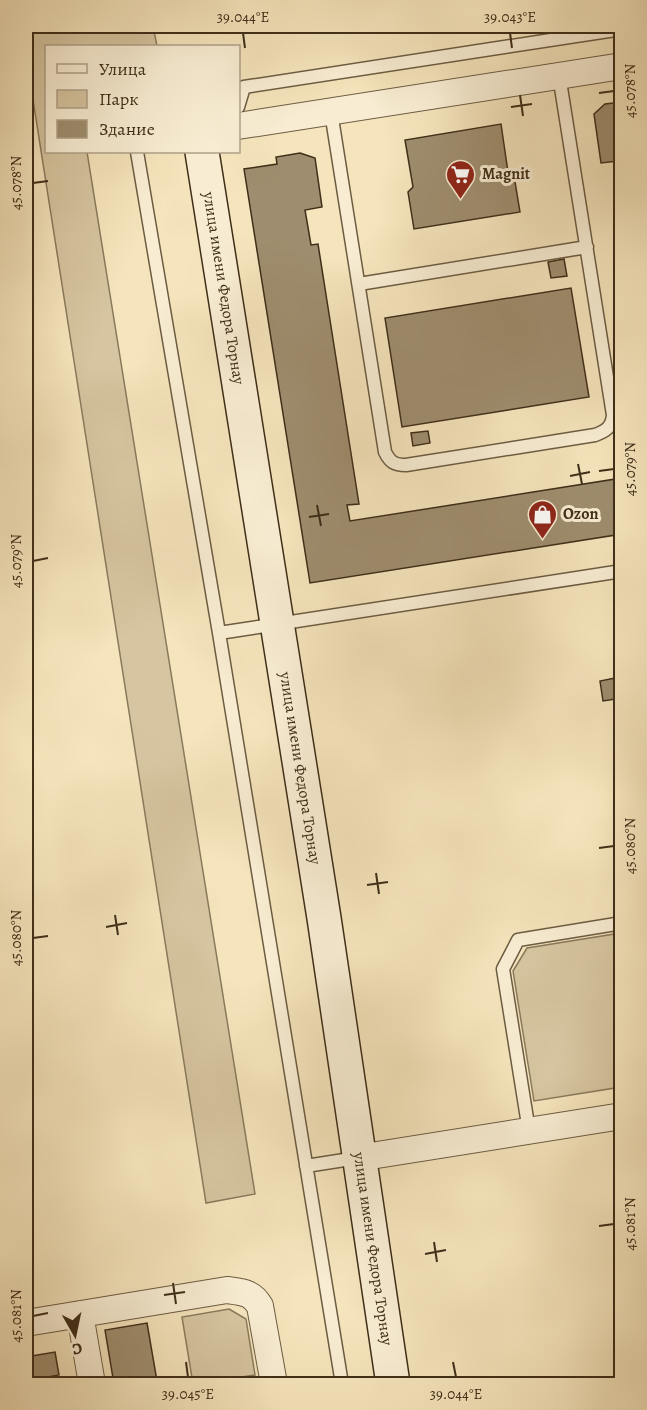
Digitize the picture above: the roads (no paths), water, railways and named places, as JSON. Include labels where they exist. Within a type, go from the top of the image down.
[{"type":"street","points":[[240,126],[621,66]]},
{"type":"street","name":"улица имени Федора Торнау","points":[[202,153],[324,918],[393,1384]]},
{"type":"street","points":[[358,1158],[621,1116]]},
{"type":"street","points":[[26,1323],[227,1290],[241,1292],[254,1296],[260,1306],[274,1384]]},
{"type":"street","points":[[80,1314],[92,1384]]},
{"type":"lane","points":[[240,100],[244,87],[621,29]]},
{"type":"lane","points":[[331,112],[385,452],[388,459],[396,465],[406,465],[549,443],[606,431],[612,423],[613,415],[559,75]]},
{"type":"lane","points":[[137,153],[219,633],[342,1384]]},
{"type":"lane","points":[[358,284],[587,248]]},
{"type":"lane","points":[[219,633],[621,571]]},
{"type":"lane","points":[[529,1131],[503,969],[518,940],[621,923]]},
{"type":"lane","points":[[306,1166],[358,1158]]},
{"type":"place","name":"Magnit","points":[[461,200]]},
{"type":"place","name":"Ozon","points":[[542,540]]}]
